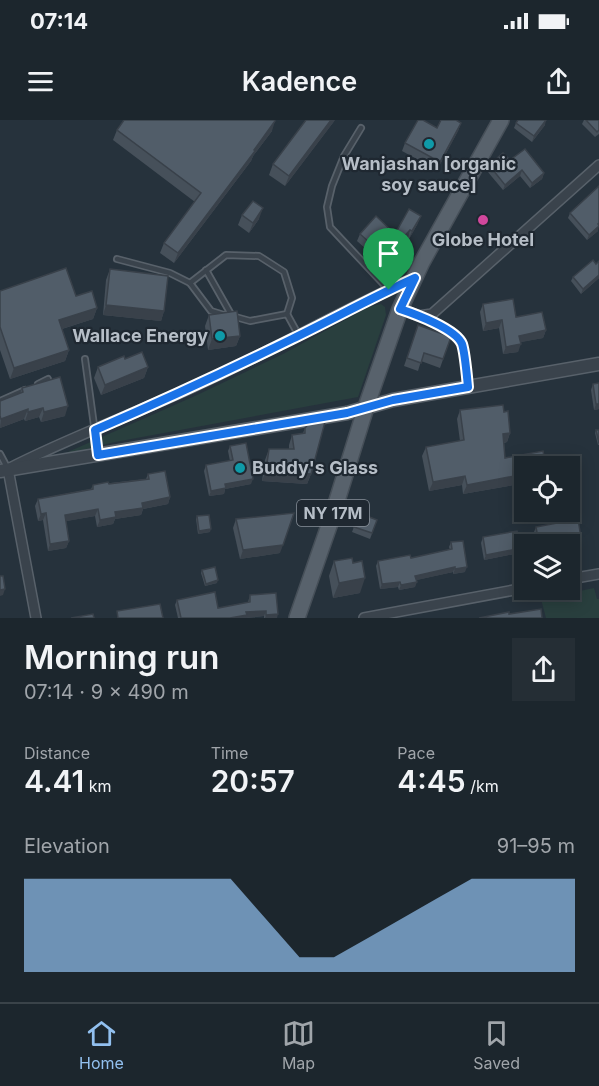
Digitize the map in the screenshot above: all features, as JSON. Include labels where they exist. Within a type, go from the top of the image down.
[{"type":"main road","name":"NY 17M","points":[[297,618],[400,309],[422,262],[501,120]]},
{"type":"street","points":[[400,309],[419,316],[432,314],[599,165]]},
{"type":"street","points":[[4,470],[193,387],[415,278]]},
{"type":"street","points":[[4,470],[347,413],[393,400],[599,364]]},
{"type":"street","points":[[4,470],[36,618]]},
{"type":"street","points":[[580,577],[599,573]]},
{"type":"street","points":[[364,618],[514,590]]},
{"type":"lane","points":[[361,128],[344,156],[332,186],[327,207],[330,227],[389,290]]},
{"type":"lane","points":[[190,283],[226,255],[259,256],[284,272],[291,298],[287,314],[299,336]]},
{"type":"lane","points":[[117,259],[170,273],[190,283],[211,311],[250,321],[287,314]]},
{"type":"lane","points":[[206,270],[232,316]]},
{"type":"lane","points":[[419,316],[454,333],[462,344],[468,387]]},
{"type":"lane","points":[[85,359],[98,455]]},
{"type":"lane","points":[[0,401],[48,379]]},
{"type":"lane","points":[[0,454],[4,470]]},
{"type":"green space","points":[[381,304],[385,307],[386,315],[358,397],[115,442],[61,455],[195,396],[283,354],[369,307]]},
{"type":"green space","points":[[594,588],[597,599],[599,599],[599,618],[546,618],[541,600],[580,600],[580,591]]},
{"type":"building","points":[[124,120],[275,121],[178,253],[164,243],[201,193],[117,130]]},
{"type":"building","points":[[306,120],[331,120],[289,176],[273,164]]},
{"type":"building","name":"Wanjashan [organic soy sauce]","points":[[418,120],[423,120],[437,128],[441,120],[456,120],[461,123],[440,162],[405,143]]},
{"type":"building","points":[[518,120],[546,120],[534,136],[516,123]]},
{"type":"building","points":[[586,120],[599,120],[599,130],[597,132]]},
{"type":"building","points":[[525,149],[544,173],[532,183],[522,170],[505,185],[489,165],[503,153],[510,160]]},
{"type":"building","points":[[599,186],[599,226],[589,235],[570,213]]},
{"type":"building","points":[[253,201],[263,208],[253,223],[242,215]]},
{"type":"building","points":[[409,209],[421,216],[412,231],[410,230],[386,257],[360,234],[376,216],[395,234]]},
{"type":"building","points":[[593,260],[596,264],[599,261],[599,275],[583,289],[573,277]]},
{"type":"building","points":[[66,268],[76,296],[92,291],[97,308],[59,320],[69,350],[14,368],[0,327],[0,291]]},
{"type":"building","points":[[110,269],[168,276],[164,311],[106,305]]},
{"type":"building","points":[[513,299],[516,317],[542,312],[546,330],[519,336],[521,344],[506,347],[502,320],[486,323],[483,304]]},
{"type":"building","points":[[237,311],[240,336],[212,339],[209,315]]},
{"type":"building","points":[[418,325],[451,337],[443,359],[424,353],[421,363],[407,358]]},
{"type":"building","points":[[142,352],[148,367],[105,385],[98,367],[124,356],[125,359]]},
{"type":"building","points":[[60,377],[68,406],[44,412],[43,408],[28,412],[28,409],[1,419],[0,401],[23,392],[22,388]]},
{"type":"building","points":[[599,383],[599,404],[596,404],[593,384]]},
{"type":"building","points":[[503,405],[504,412],[508,411],[510,433],[503,434],[505,458],[514,456],[514,476],[467,485],[465,476],[433,482],[426,447],[464,440],[460,410]]},
{"type":"building","points":[[314,417],[325,422],[311,474],[266,470],[269,449],[294,449],[292,435],[305,433],[305,428]]},
{"type":"building","points":[[246,443],[253,479],[225,484],[226,488],[211,491],[206,465],[233,460],[230,446]]},
{"type":"building","points":[[543,451],[544,456],[516,456]]},
{"type":"building","points":[[165,471],[170,497],[142,503],[143,508],[115,512],[116,517],[100,520],[98,509],[65,515],[69,541],[50,544],[46,513],[41,514],[38,499],[93,489],[93,485],[108,482],[109,484],[149,479],[148,474]]},
{"type":"building","points":[[294,513],[283,545],[243,550],[236,519]]},
{"type":"building","points":[[359,513],[377,520],[372,533],[354,527]]},
{"type":"building","points":[[209,515],[211,529],[199,531],[197,516]]},
{"type":"building","points":[[562,522],[578,522],[581,538],[580,534],[537,534],[536,527]]},
{"type":"building","points":[[517,531],[518,534],[514,534],[514,550],[486,555],[483,537]]},
{"type":"building","points":[[463,541],[467,567],[455,569],[455,567],[415,576],[417,582],[401,585],[400,582],[382,584],[378,561],[410,555],[411,558],[452,549],[451,542]]},
{"type":"building","points":[[352,558],[353,563],[362,561],[365,578],[339,583],[334,561]]},
{"type":"building","points":[[215,567],[218,580],[206,584],[202,570]]},
{"type":"building","points":[[0,576],[3,576],[5,589],[0,590]]},
{"type":"building","points":[[215,592],[218,608],[250,602],[250,595],[276,593],[278,614],[266,615],[266,611],[246,612],[247,615],[230,618],[181,618],[177,600]]},
{"type":"building","points":[[160,604],[163,618],[118,618],[117,611]]},
{"type":"building","points":[[541,609],[542,618],[479,618],[509,612],[509,614]]},
{"type":"building","points":[[93,614],[94,618],[71,618]]},
{"type":"place","name":"Wanjashan [organic soy sauce]","points":[[429,144]]},
{"type":"place","name":"Globe Hotel","points":[[483,220]]},
{"type":"place","name":"Wallace Energy","points":[[220,336]]},
{"type":"place","name":"Buddy's Glass","points":[[240,468]]},
{"type":"route","points":[[415,278],[400,309],[454,333],[462,344],[468,387],[393,400],[347,413],[98,455],[95,430],[193,387],[389,290],[415,278]]}]
